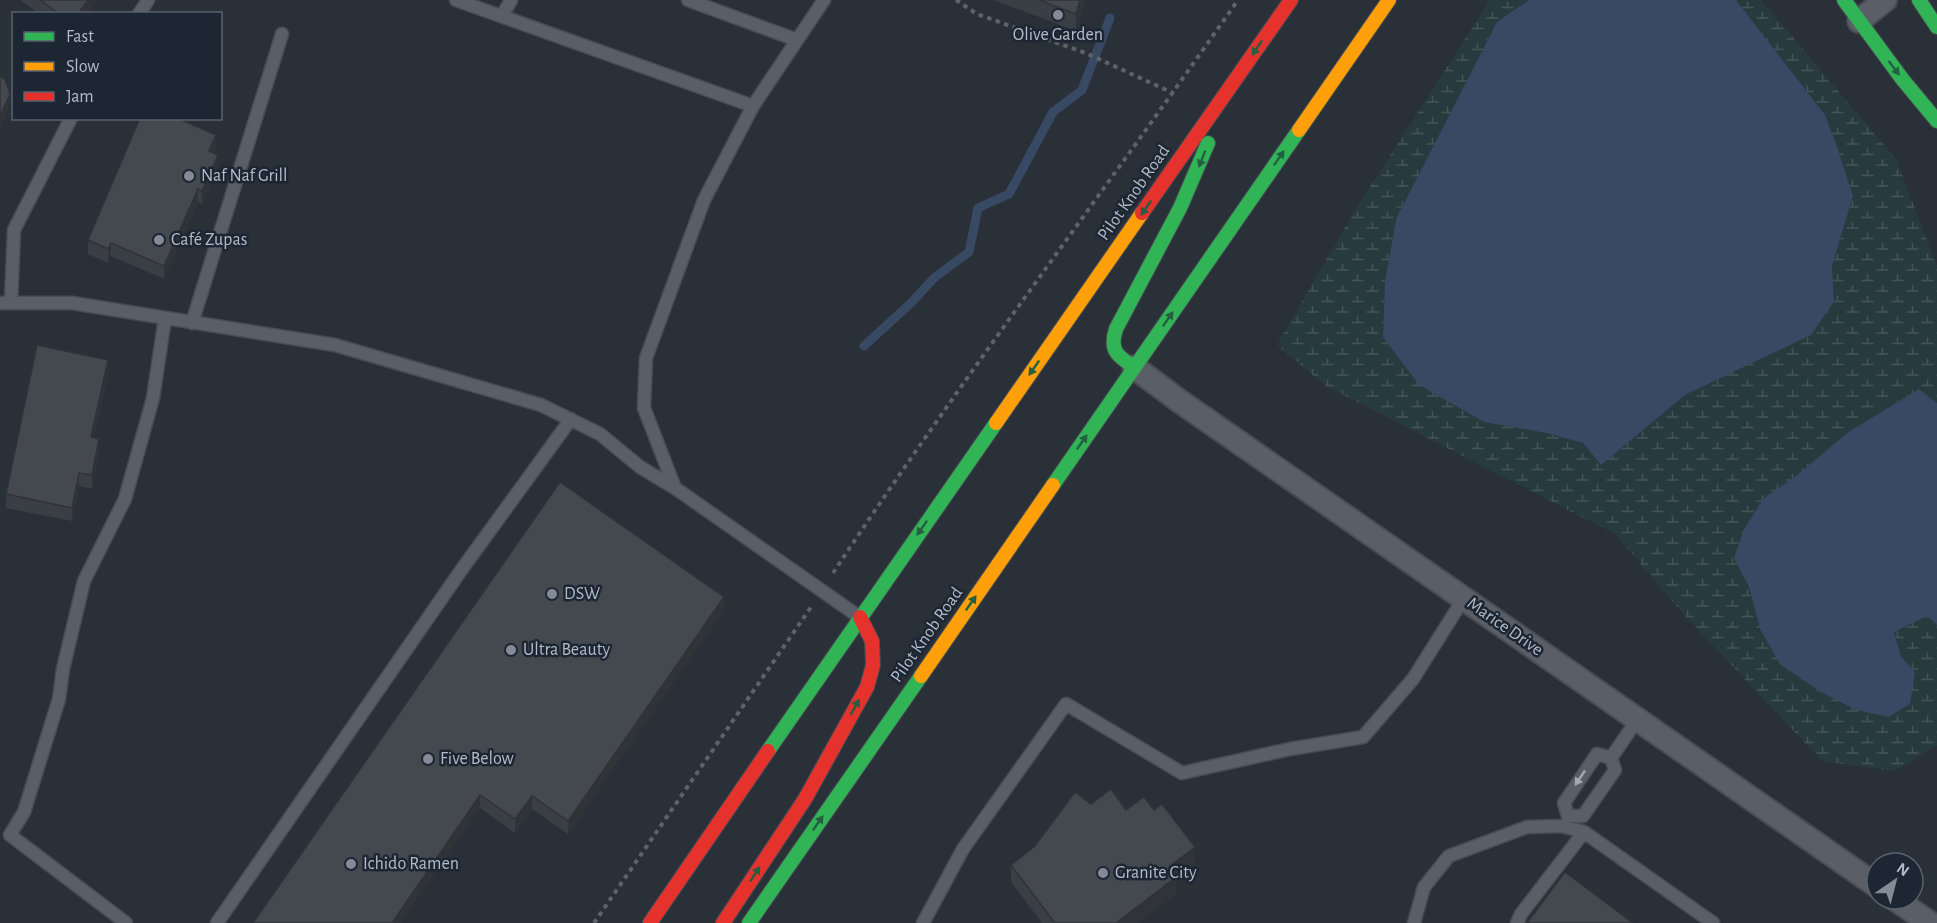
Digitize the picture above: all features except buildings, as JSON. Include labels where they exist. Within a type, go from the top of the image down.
[{"type":"main road","name":"Pilot Knob Road","points":[[650,923],[1290,0]]},
{"type":"main road","name":"Pilot Knob Road","points":[[749,923],[1389,0]]},
{"type":"main road","points":[[1845,0],[1937,121]]},
{"type":"main road","points":[[1919,0],[1937,27]]},
{"type":"main road","name":"Pilot Knob Road","points":[[1134,367],[1118,357],[1112,346],[1112,336],[1189,189],[1232,86]]},
{"type":"main road","name":"Pilot Knob Road","points":[[723,923],[805,799],[867,687],[873,665],[872,641],[860,617]]},
{"type":"street","points":[[1859,21],[1885,0]]},
{"type":"street","name":"Marice Drive","points":[[1134,367],[1178,400],[1865,878]]},
{"type":"street","points":[[1912,911],[1930,923],[1937,914]]},
{"type":"lane","points":[[456,0],[753,106]]},
{"type":"lane","points":[[502,16],[511,0]]},
{"type":"lane","points":[[688,0],[797,40]]},
{"type":"lane","points":[[675,488],[644,408],[646,358],[704,200],[753,106],[824,0]]},
{"type":"lane","points":[[192,322],[282,34]]},
{"type":"lane","points":[[69,120],[14,230],[5,303],[72,303],[335,345],[541,405],[600,434],[640,467],[675,488],[860,617]]},
{"type":"lane","points":[[126,923],[5,834],[24,812],[59,699],[63,669],[84,581],[126,499],[153,398],[165,318]]},
{"type":"lane","points":[[217,923],[462,569],[571,419]]},
{"type":"lane","points":[[923,923],[963,849],[1066,704],[1182,773],[1290,748],[1363,737],[1413,679],[1464,598]]},
{"type":"lane","points":[[1611,758],[1637,720]]},
{"type":"lane","points":[[1566,821],[1564,803],[1597,754],[1611,758]]},
{"type":"lane","points":[[1414,923],[1424,887],[1449,856],[1527,828],[1583,816],[1615,770],[1611,758]]},
{"type":"lane","points":[[1566,821],[1713,923]]},
{"type":"lane","points":[[1517,923],[1521,914],[1584,832]]},
{"type":"path","points":[[956,0],[977,14],[1088,54],[1173,93]]},
{"type":"path","points":[[594,923],[791,637],[974,365],[1173,93],[1238,0]]},
{"type":"green space","points":[[1490,0],[1529,0],[1497,22],[1396,219],[1385,282],[1383,337],[1546,433],[1583,443],[1601,464],[1685,395],[1811,335],[1834,302],[1832,266],[1853,196],[1825,115],[1736,0],[1761,0],[1896,159],[1937,266],[1937,403],[1919,389],[1847,433],[1797,475],[1763,499],[1735,558],[1749,587],[1760,629],[1915,672],[1901,657],[1894,632],[1927,616],[1937,625],[1937,745],[1895,771],[1822,761],[1686,617],[1615,534],[1326,386],[1277,345],[1354,212]]},
{"type":"water","points":[[1529,0],[1736,0],[1825,115],[1853,196],[1832,266],[1834,302],[1811,335],[1685,395],[1601,465],[1583,443],[1546,433],[1484,422],[1419,385],[1383,337],[1385,282],[1396,219],[1497,22]]},
{"type":"water","points":[[1919,389],[1937,403],[1937,625],[1927,616],[1894,632],[1901,657],[1915,672],[1910,704],[1889,717],[1856,710],[1819,691],[1780,664],[1760,629],[1749,587],[1734,558],[1744,529],[1763,499],[1797,475],[1847,433]]},
{"type":"waterway","points":[[864,346],[911,303],[934,278],[969,252],[978,208],[1009,194],[1053,112],[1082,90],[1110,18]]},
{"type":"traffic: fast","points":[[1844,0],[1903,80],[1937,121]]},
{"type":"traffic: fast","points":[[1919,0],[1937,27]]},
{"type":"traffic: fast","points":[[1053,485],[1299,130]]},
{"type":"traffic: fast","points":[[1134,367],[1116,352],[1113,342],[1116,329],[1180,208],[1208,143]]},
{"type":"traffic: fast","points":[[768,751],[996,423]]},
{"type":"traffic: fast","points":[[749,923],[921,676]]},
{"type":"traffic: slow","points":[[1299,130],[1389,0]]},
{"type":"traffic: slow","points":[[996,423],[1142,213]]},
{"type":"traffic: slow","points":[[921,676],[1053,485]]},
{"type":"traffic: jam","points":[[1142,213],[1291,0]]},
{"type":"traffic: jam","points":[[723,923],[805,799],[867,687],[873,665],[872,641],[860,617]]},
{"type":"traffic: jam","points":[[650,923],[768,751]]},
{"type":"place","name":"Olive Garden","points":[[1058,15]]},
{"type":"place","name":"Naf Naf Grill","points":[[189,176]]},
{"type":"place","name":"Café Zupas","points":[[159,240]]},
{"type":"place","name":"DSW","points":[[552,594]]},
{"type":"place","name":"Ultra Beauty","points":[[511,650]]},
{"type":"place","name":"Five Below","points":[[428,759]]},
{"type":"place","name":"Ichido Ramen","points":[[351,864]]},
{"type":"place","name":"Granite City","points":[[1103,873]]}]
